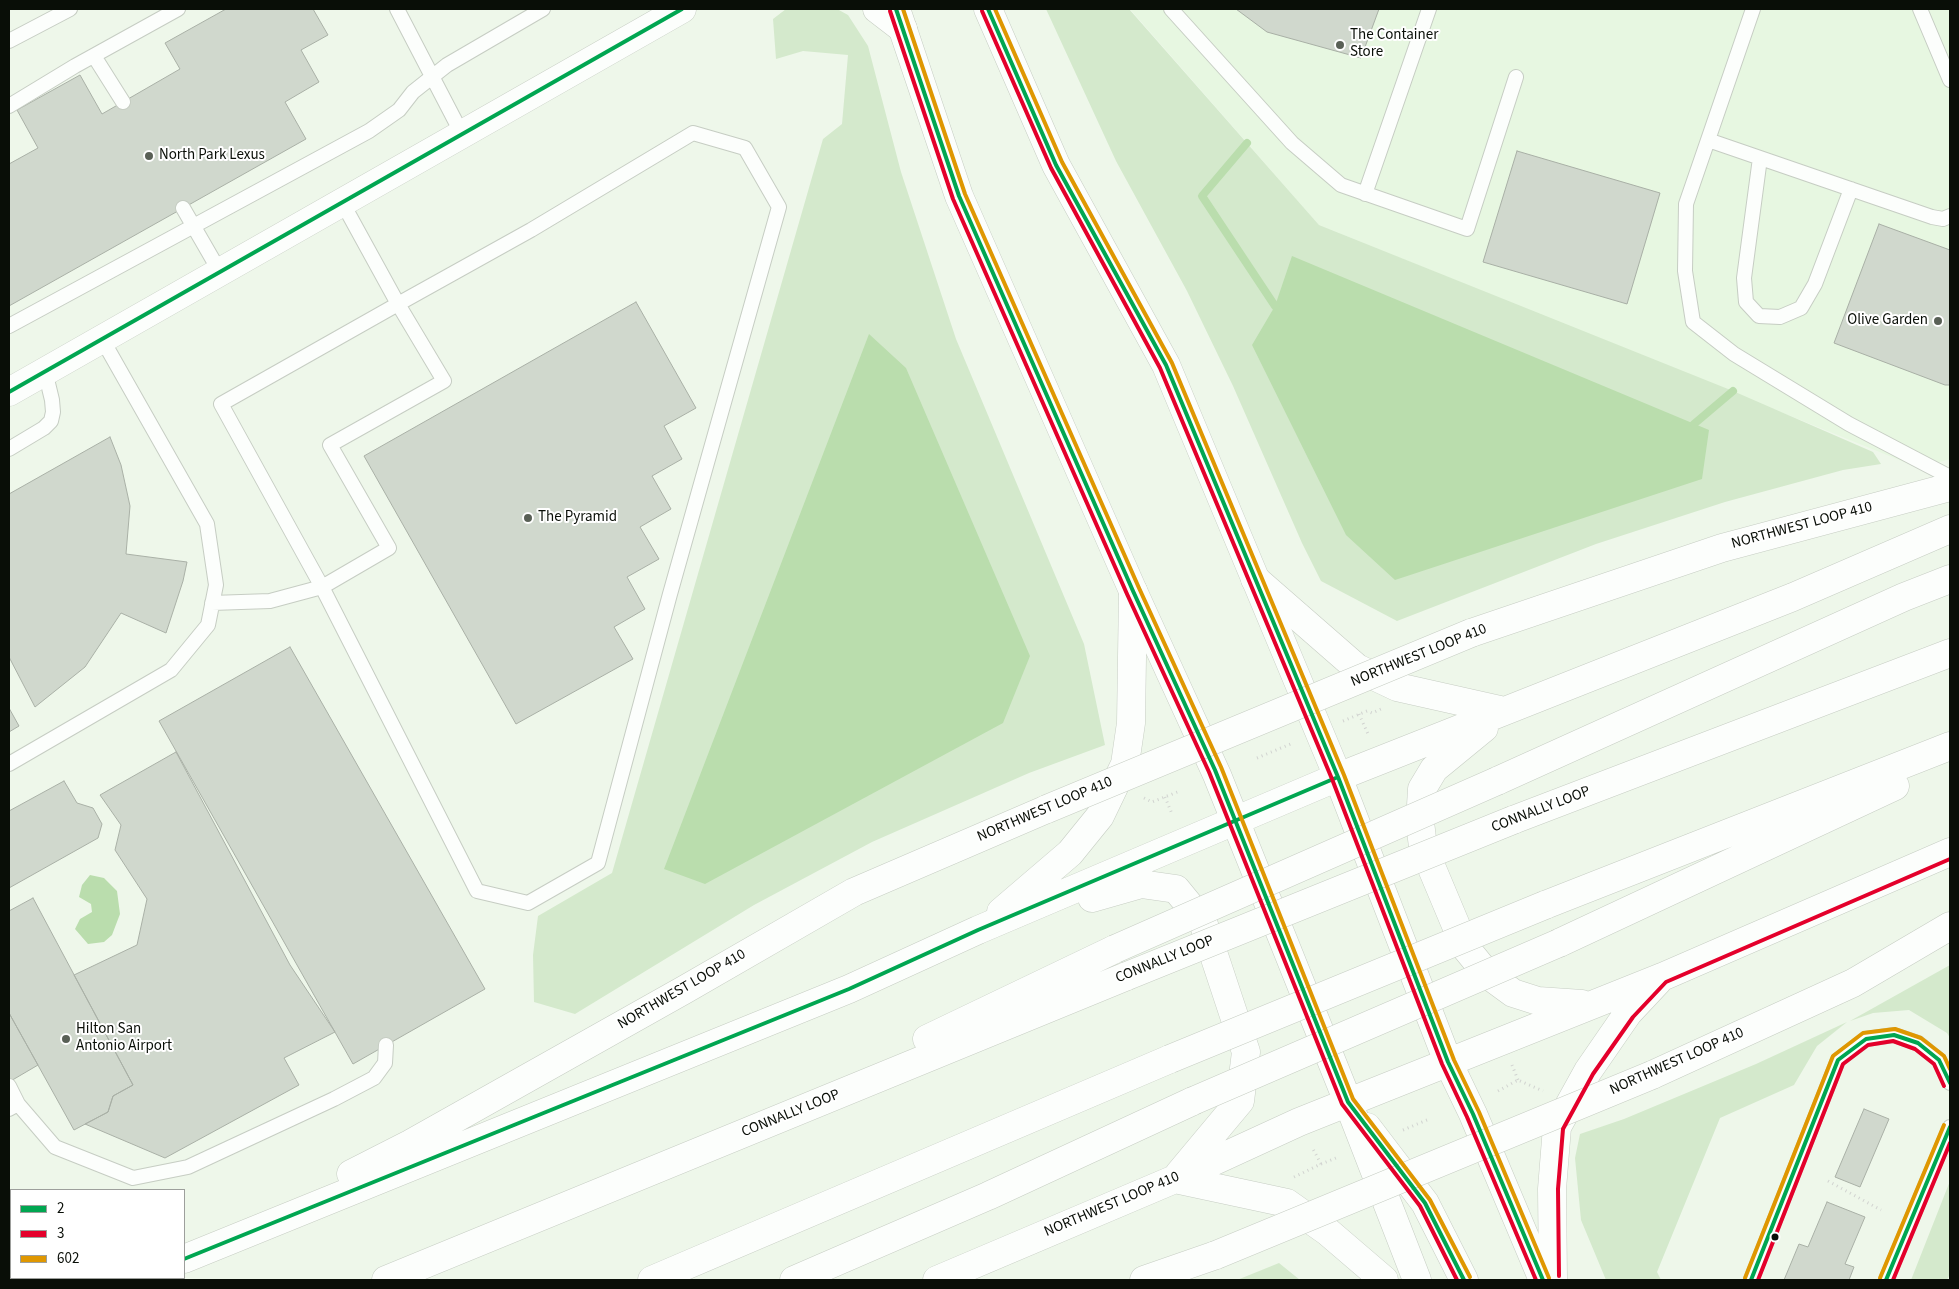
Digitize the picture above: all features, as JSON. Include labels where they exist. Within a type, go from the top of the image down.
[{"type":"main road","points":[[9,392],[682,9]]},
{"type":"main road","points":[[877,9],[899,19],[959,196],[1133,591],[1215,770],[1417,1280]]},
{"type":"main road","points":[[994,16],[1056,165],[1166,365],[1338,777],[1448,1062],[1473,1114],[1544,1280]]},
{"type":"main road","name":"NORTHWEST LOOP 410","points":[[188,1257],[410,1144],[854,892],[1047,809],[1471,633],[1722,548],[1950,486]]},
{"type":"main road","name":"NORTHWEST LOOP 410","points":[[188,1257],[849,989],[978,930],[1338,777],[1793,597],[1950,529]]},
{"type":"main road","points":[[1255,579],[1357,668],[1397,687],[1504,712]]},
{"type":"main road","points":[[648,1172],[1115,950],[1497,781],[1895,601],[1950,579]]},
{"type":"main road","points":[[978,930],[1070,853],[1100,816],[1125,764],[1131,723],[1133,591]]},
{"type":"main road","name":"CONNALLY LOOP","points":[[386,1280],[1513,820],[1950,653]]},
{"type":"main road","points":[[1504,712],[1434,769],[1422,789],[1420,822],[1424,847],[1466,947],[1487,974],[1513,993],[1538,1002],[1590,1004]]},
{"type":"main road","points":[[652,1280],[1170,1060],[1546,905],[1950,746]]},
{"type":"main road","points":[[794,1280],[988,1196],[1193,1101],[1559,943],[1950,760]]},
{"type":"main road","name":"NORTHWEST LOOP 410","points":[[936,1280],[1175,1179],[1293,1125],[1590,1004],[1662,977],[1950,852]]},
{"type":"main road","points":[[978,930],[1141,884],[1176,889],[1203,922],[1246,1052],[1240,1101],[1175,1179],[1287,1203],[1328,1232],[1384,1280]]},
{"type":"main road","name":"NORTHWEST LOOP 410","points":[[1144,1280],[1216,1255],[1652,1075],[1853,983],[1950,926]]},
{"type":"main road","points":[[1553,1280],[1552,1189],[1557,1127],[1588,1071],[1628,1013],[1662,977]]},
{"type":"main road","points":[[1348,1102],[1425,1203],[1464,1280]]},
{"type":"lane","points":[[9,42],[70,9]]},
{"type":"lane","points":[[9,106],[178,9]]},
{"type":"lane","points":[[397,9],[462,134]]},
{"type":"lane","points":[[9,326],[369,131],[399,110],[413,92],[447,65],[544,9]]},
{"type":"lane","points":[[1171,9],[1292,143],[1341,185],[1467,229],[1516,77]]},
{"type":"lane","points":[[1365,194],[1429,9]]},
{"type":"lane","points":[[1753,9],[1686,204],[1685,271],[1693,322],[1734,354],[1849,424],[1950,477]]},
{"type":"lane","points":[[1920,9],[1950,80]]},
{"type":"lane","points":[[94,56],[123,102]]},
{"type":"lane","points":[[693,133],[745,148],[779,207],[670,594],[598,863],[528,903],[478,891],[322,587],[221,404],[531,230],[693,133]]},
{"type":"lane","points":[[1708,140],[1932,217],[1943,219],[1950,216]]},
{"type":"lane","points":[[1760,158],[1744,278],[1746,302],[1759,316],[1780,317],[1801,308],[1815,284],[1851,189]]},
{"type":"lane","points":[[212,603],[270,601],[322,587],[389,548],[330,445],[444,381],[398,304],[342,202]]},
{"type":"lane","points":[[182,208],[220,272]]},
{"type":"lane","points":[[9,764],[171,670],[208,625],[216,585],[207,524],[102,339]]},
{"type":"lane","points":[[9,449],[44,428],[51,421],[53,412],[52,400],[45,371]]},
{"type":"lane","points":[[1751,1280],[1838,1060],[1866,1039],[1894,1035],[1918,1043],[1939,1060],[1950,1083]]},
{"type":"lane","points":[[9,1086],[13,1106],[54,1147],[133,1178],[188,1167],[334,1100],[374,1078],[385,1063],[386,1045]]},
{"type":"lane","points":[[1886,1280],[1950,1127]]},
{"type":"path","points":[[1359,714],[1368,734]]},
{"type":"path","points":[[1257,758],[1293,743]]},
{"type":"path","points":[[1165,797],[1172,814]]},
{"type":"path","points":[[1510,1062],[1518,1080],[1544,1092]]},
{"type":"path","points":[[1498,1091],[1518,1080]]},
{"type":"path","points":[[1395,1134],[1428,1120]]},
{"type":"path","points":[[1321,1164],[1336,1158]]},
{"type":"path","points":[[1828,1181],[1881,1210]]},
{"type":"shaded area","points":[[786,9],[837,9],[848,15],[868,46],[901,172],[956,339],[1084,644],[1105,745],[1029,773],[872,842],[754,905],[575,1014],[534,1002],[533,955],[538,916],[612,873],[823,139],[842,124],[848,55],[803,51],[776,59],[773,19]]},
{"type":"shaded area","points":[[1046,9],[1129,9],[1319,225],[1733,391],[1873,452],[1881,464],[1843,470],[1725,502],[1596,544],[1397,621],[1321,581],[1302,543],[1233,386],[1187,291],[1116,161]]},
{"type":"shaded area","points":[[1130,9],[1950,9],[1950,459],[1919,468],[1319,225]]},
{"type":"shaded area","points":[[1292,256],[1709,430],[1702,479],[1395,580],[1346,535],[1252,345],[1275,306]]},
{"type":"shaded area","points":[[869,334],[906,368],[1030,656],[1003,723],[705,884],[664,869]]},
{"type":"shaded area","points":[[90,875],[104,878],[117,891],[120,914],[112,935],[104,942],[88,944],[75,929],[80,919],[92,912],[91,904],[79,897],[82,885]]},
{"type":"shaded area","points":[[1950,965],[1950,1038],[1947,1033],[1909,1010],[1873,1013],[1850,1021]]},
{"type":"shaded area","points":[[1847,1022],[1817,1046],[1794,1085],[1720,1118],[1657,1272],[1661,1280],[1606,1280],[1581,1220],[1575,1158],[1580,1134],[1624,1119],[1756,1064]]},
{"type":"shaded area","points":[[1950,1181],[1950,1274],[1947,1280],[1911,1280]]},
{"type":"shaded area","points":[[1279,1263],[1300,1280],[1237,1280]]},
{"type":"building","name":"North Park Lexus","points":[[226,9],[313,9],[328,35],[301,50],[319,82],[285,102],[306,139],[9,306],[9,164],[38,148],[17,110],[80,75],[102,114],[180,69],[165,43]]},
{"type":"building","name":"The Container Store","points":[[1236,9],[1379,9],[1361,58],[1267,32]]},
{"type":"building","points":[[1517,151],[1660,193],[1627,304],[1483,262]]},
{"type":"building","points":[[1879,224],[1950,250],[1950,385],[1945,385],[1834,343]]},
{"type":"building","name":"The Pyramid","points":[[636,302],[696,408],[664,426],[682,459],[652,476],[671,509],[640,527],[659,559],[627,577],[645,609],[614,627],[633,659],[516,724],[364,456]]},
{"type":"building","points":[[110,437],[121,465],[130,506],[126,554],[187,562],[183,581],[166,633],[121,613],[85,667],[35,707],[9,657],[9,494]]},
{"type":"building","points":[[290,647],[485,989],[353,1064],[159,721]]},
{"type":"building","points":[[9,708],[19,726],[9,732]]},
{"type":"building","points":[[176,752],[290,965],[335,1032],[284,1058],[299,1085],[165,1158],[85,1124],[108,1112],[113,1096],[133,1085],[74,975],[137,945],[147,899],[115,850],[121,825],[100,795]]},
{"type":"building","points":[[64,781],[77,803],[93,808],[102,824],[98,838],[9,888],[9,811]]},
{"type":"building","name":"Hilton San Antonio Airport","points":[[33,898],[133,1085],[113,1096],[108,1112],[74,1130],[9,1013],[9,911]]},
{"type":"building","points":[[9,1013],[38,1065],[9,1082]]},
{"type":"building","points":[[1864,1109],[1889,1119],[1860,1187],[1835,1177]]},
{"type":"building","points":[[1827,1202],[1865,1217],[1845,1264],[1854,1267],[1849,1280],[1784,1280],[1799,1244],[1808,1247]]},
{"type":"waterway","points":[[1247,143],[1202,196],[1275,306]]},
{"type":"waterway","points":[[1694,424],[1733,391]]},
{"type":"transit line","name":"2","points":[[9,392],[682,9]]},
{"type":"transit line","name":"2","points":[[896,9],[959,196],[1133,591],[1215,770],[1348,1102],[1425,1203],[1464,1280]]},
{"type":"transit line","name":"602","points":[[903,9],[965,194],[1139,588],[1221,767],[1353,1099],[1430,1200],[1470,1277]]},
{"type":"transit line","name":"2","points":[[988,9],[1056,165],[1166,365],[1338,777],[1448,1062],[1473,1114],[1543,1280]]},
{"type":"transit line","name":"602","points":[[995,9],[1062,162],[1172,363],[1344,775],[1454,1060],[1479,1112],[1549,1278]]},
{"type":"transit line","name":"3","points":[[890,11],[953,199],[1127,594],[1209,772],[1342,1104],[1420,1206],[1457,1280]]},
{"type":"transit line","name":"3","points":[[982,11],[1051,168],[1160,368],[1332,779],[1442,1064],[1467,1117],[1536,1280]]},
{"type":"transit line","name":"2","points":[[185,1259],[849,989],[978,930],[1338,777]]},
{"type":"transit line","name":"3","points":[[1559,1276],[1558,1189],[1563,1129],[1593,1074],[1633,1017],[1666,982],[1950,859]]},
{"type":"transit line","name":"602","points":[[1745,1278],[1833,1056],[1863,1033],[1895,1029],[1921,1038],[1944,1056],[1950,1069]]},
{"type":"transit line","name":"2","points":[[1751,1280],[1838,1060],[1866,1039],[1894,1035],[1918,1043],[1939,1060],[1950,1083]]},
{"type":"transit line","name":"3","points":[[1758,1280],[1843,1064],[1868,1045],[1893,1041],[1915,1049],[1934,1064],[1944,1086]]},
{"type":"transit line","name":"602","points":[[1880,1278],[1944,1125]]},
{"type":"transit line","name":"2","points":[[1886,1280],[1950,1127]]},
{"type":"transit line","name":"3","points":[[1893,1280],[1950,1143]]},
{"type":"place","name":"The Container Store","points":[[1340,45]]},
{"type":"place","name":"North Park Lexus","points":[[149,156]]},
{"type":"place","name":"Olive Garden","points":[[1938,321]]},
{"type":"place","name":"The Pyramid","points":[[528,518]]},
{"type":"place","name":"Hilton San Antonio Airport","points":[[66,1039]]}]
